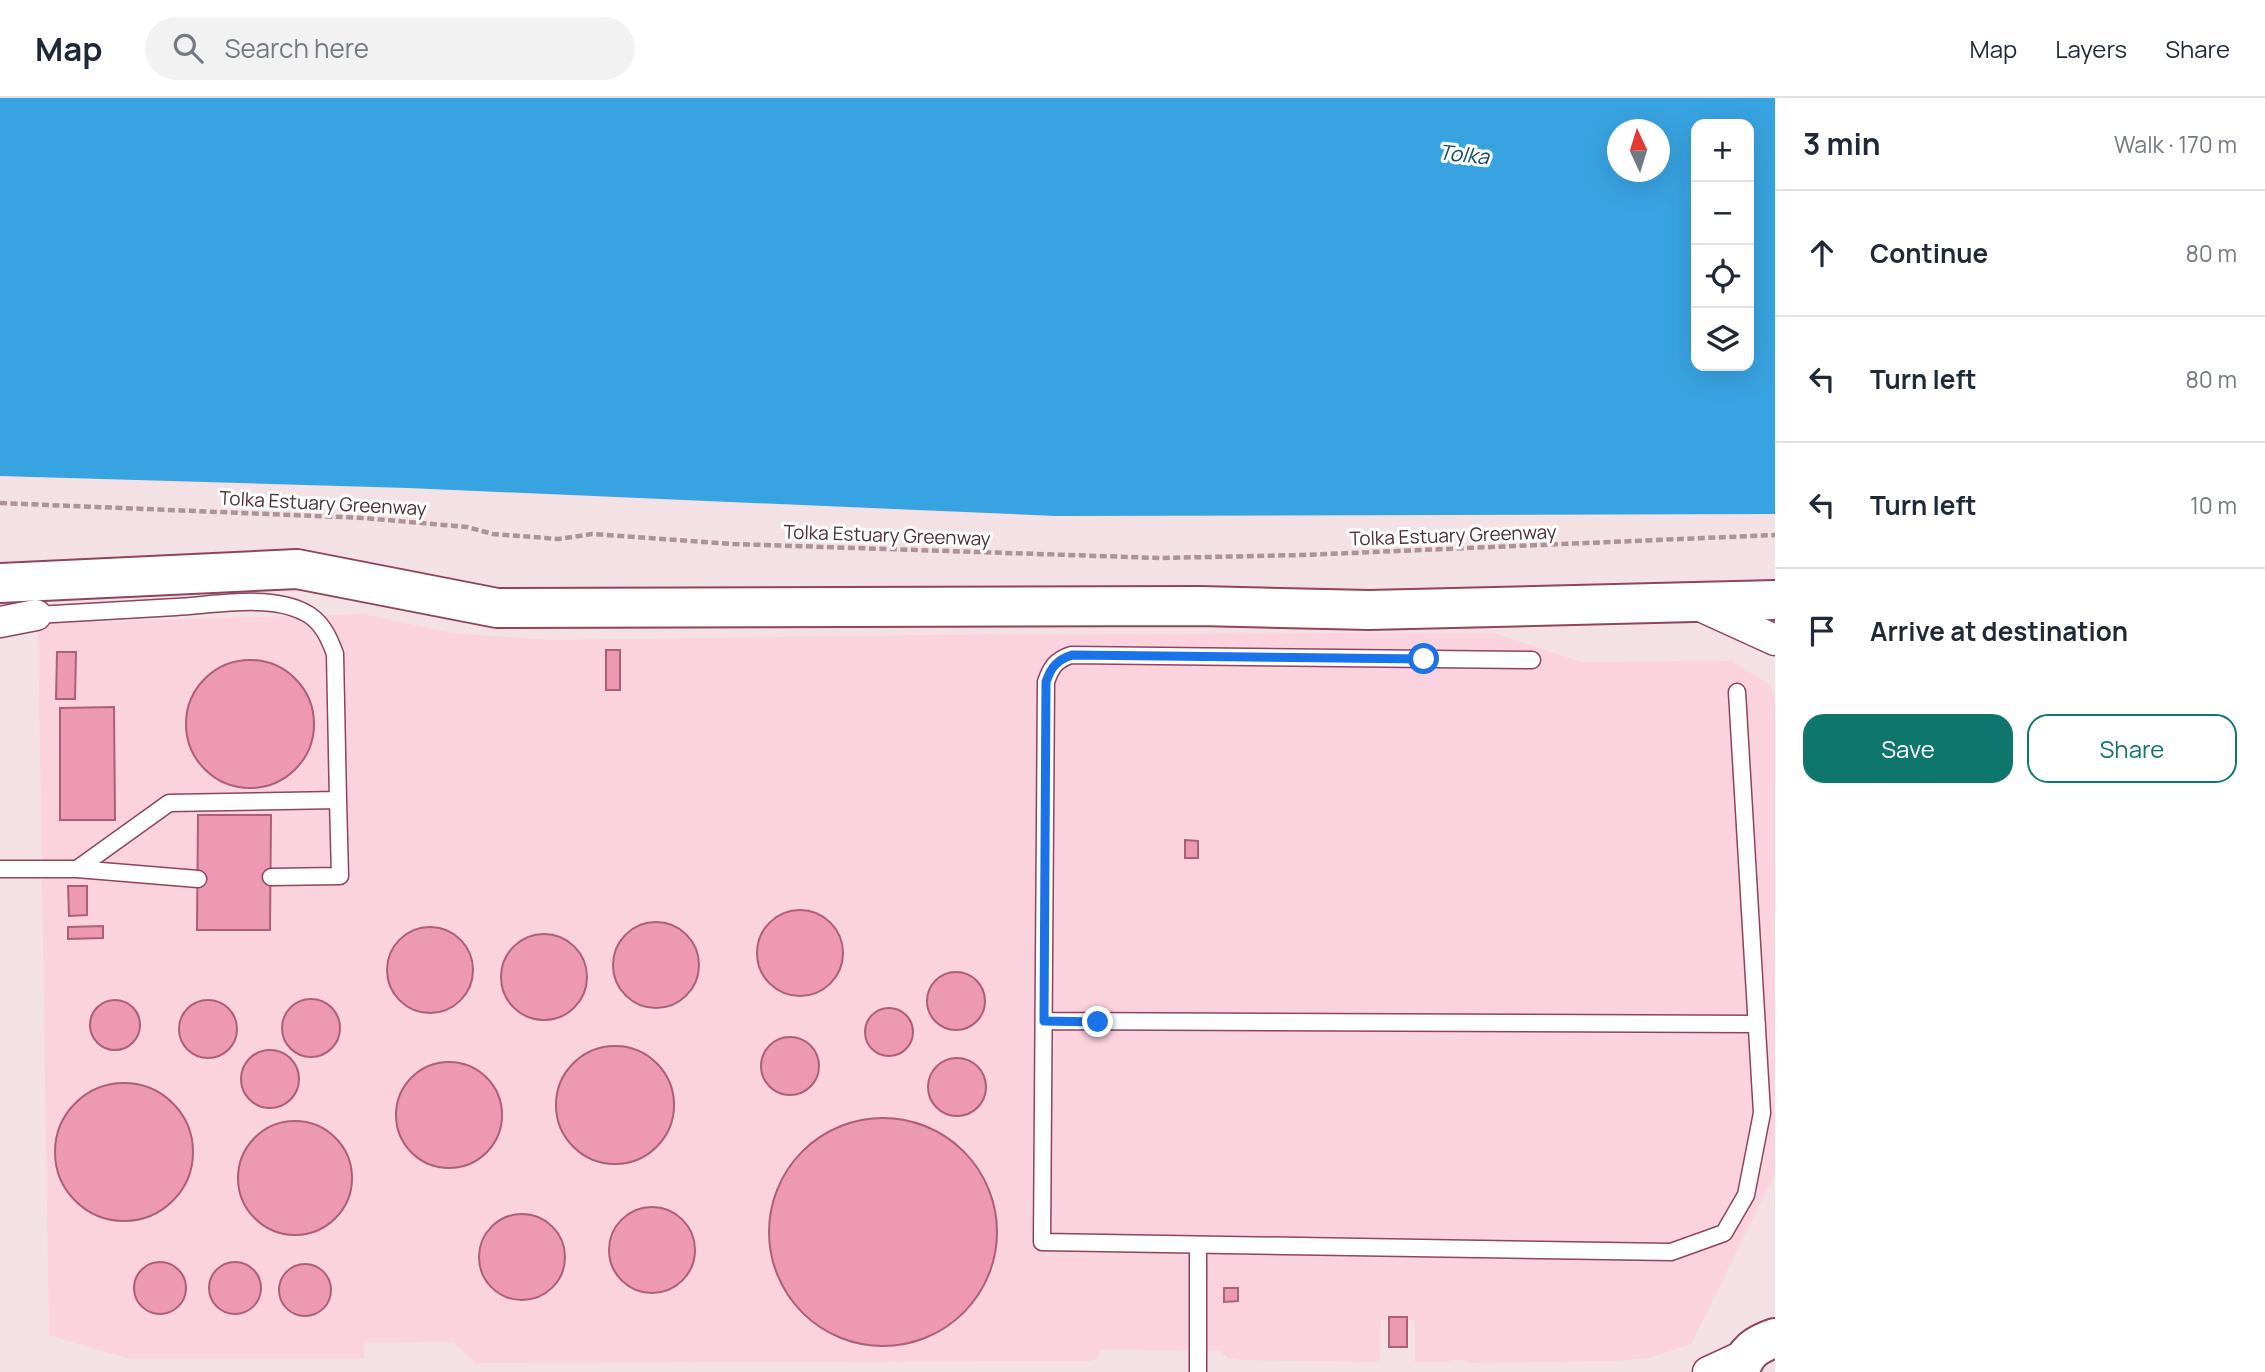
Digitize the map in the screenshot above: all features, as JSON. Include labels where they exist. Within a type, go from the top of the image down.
[{"type":"street","points":[[0,583],[297,569],[497,608],[1200,606],[1369,610],[1775,600]]},
{"type":"street","points":[[1695,604],[1775,640]]},
{"type":"street","points":[[0,622],[36,615]]},
{"type":"street","points":[[1708,1372],[1754,1355]]},
{"type":"lane","points":[[36,615],[258,603],[290,606],[307,613],[321,625],[330,638],[335,654],[340,876],[271,877]]},
{"type":"lane","points":[[1532,660],[1072,655],[1060,659],[1051,669],[1046,682],[1042,1242],[1671,1252],[1724,1233],[1746,1195],[1762,1113],[1737,692]]},
{"type":"lane","points":[[77,869],[169,803],[338,800]]},
{"type":"lane","points":[[0,869],[77,869],[198,878]]},
{"type":"lane","points":[[1044,1021],[1757,1024]]},
{"type":"lane","points":[[1198,1245],[1199,1372]]},
{"type":"path","name":"Tolka Estuary Greenway","points":[[0,503],[364,518],[559,539],[592,534],[734,544],[1160,558],[1303,555],[1775,535]]},
{"type":"shaded area","points":[[363,614],[451,633],[551,640],[1012,634],[1494,633],[1581,662],[1732,661],[1770,685],[1775,699],[1775,1174],[1691,1344],[1649,1358],[1614,1361],[1415,1362],[1415,1320],[1381,1320],[1380,1362],[1240,1360],[1227,1358],[1221,1351],[1101,1350],[1097,1359],[1091,1361],[475,1363],[453,1342],[364,1343],[364,1359],[130,1359],[49,1335],[38,623]]},
{"type":"water","name":"Tolka","points":[[0,98],[1775,98],[1775,514],[1056,516],[408,488],[0,476]]},
{"type":"building","points":[[606,650],[620,650],[620,690],[606,690]]},
{"type":"building","points":[[57,652],[76,652],[75,699],[56,699]]},
{"type":"building","points":[[250,660],[275,665],[295,679],[309,699],[314,724],[309,749],[295,769],[275,783],[250,788],[225,783],[205,769],[191,749],[186,724],[191,699],[205,679],[225,665]]},
{"type":"building","points":[[114,707],[115,820],[60,820],[60,708]]},
{"type":"building","points":[[198,815],[271,815],[270,930],[197,930]]},
{"type":"building","points":[[1185,840],[1198,841],[1198,858],[1185,858]]},
{"type":"building","points":[[68,886],[87,886],[87,915],[69,916]]},
{"type":"building","points":[[800,910],[817,913],[831,922],[840,936],[843,953],[840,970],[831,984],[817,993],[800,996],[783,993],[769,984],[760,970],[757,953],[760,936],[769,922],[783,913]]},
{"type":"building","points":[[648,922],[664,922],[687,934],[696,948],[699,965],[696,982],[687,996],[664,1008],[648,1008],[632,1001],[620,989],[613,973],[613,957],[620,941],[632,929]]},
{"type":"building","points":[[103,926],[103,938],[68,939],[68,927]]},
{"type":"building","points":[[422,927],[438,927],[461,939],[470,953],[473,970],[470,987],[461,1001],[438,1013],[422,1013],[406,1006],[394,994],[387,978],[387,962],[394,946],[406,934]]},
{"type":"building","points":[[536,934],[552,934],[575,946],[584,960],[587,977],[584,994],[575,1008],[552,1020],[536,1020],[520,1013],[508,1001],[501,985],[501,969],[508,953],[520,941]]},
{"type":"building","points":[[950,972],[962,972],[977,980],[985,995],[985,1007],[977,1022],[962,1030],[950,1030],[935,1022],[927,1007],[927,995],[935,980]]},
{"type":"building","points":[[305,999],[317,999],[332,1007],[340,1022],[340,1034],[332,1049],[317,1057],[305,1057],[290,1049],[282,1034],[282,1022],[290,1007]]},
{"type":"building","points":[[115,1000],[133,1007],[140,1025],[133,1043],[115,1050],[97,1043],[90,1025],[97,1007]]},
{"type":"building","points":[[202,1000],[214,1000],[229,1008],[237,1023],[237,1035],[229,1050],[214,1058],[202,1058],[187,1050],[179,1035],[179,1023],[187,1008]]},
{"type":"building","points":[[889,1008],[906,1015],[913,1032],[906,1049],[889,1056],[872,1049],[865,1032],[872,1015]]},
{"type":"building","points":[[784,1037],[796,1037],[811,1045],[819,1060],[819,1072],[811,1087],[796,1095],[784,1095],[769,1087],[761,1072],[761,1060],[769,1045]]},
{"type":"building","points":[[615,1046],[638,1051],[657,1063],[669,1082],[674,1105],[669,1128],[657,1147],[638,1159],[615,1164],[592,1159],[573,1147],[561,1128],[556,1105],[561,1082],[573,1063],[592,1051]]},
{"type":"building","points":[[264,1050],[276,1050],[291,1058],[299,1073],[299,1085],[291,1100],[276,1108],[264,1108],[249,1100],[241,1085],[241,1073],[249,1058]]},
{"type":"building","points":[[951,1058],[963,1058],[978,1066],[986,1081],[986,1093],[978,1108],[963,1116],[951,1116],[936,1108],[928,1093],[928,1081],[936,1066]]},
{"type":"building","points":[[449,1062],[469,1066],[487,1077],[498,1095],[502,1115],[498,1135],[487,1153],[469,1164],[449,1168],[429,1164],[411,1153],[400,1135],[396,1115],[400,1095],[411,1077],[429,1066]]},
{"type":"building","points":[[124,1083],[150,1089],[172,1104],[187,1126],[193,1152],[187,1178],[172,1200],[150,1215],[124,1221],[98,1215],[76,1200],[61,1178],[55,1152],[61,1126],[76,1104],[98,1089]]},
{"type":"building","points":[[894,1118],[927,1126],[964,1151],[989,1188],[997,1232],[989,1276],[964,1313],[947,1327],[916,1342],[872,1346],[850,1342],[829,1333],[795,1305],[782,1286],[773,1265],[769,1221],[773,1199],[782,1178],[810,1144],[829,1131],[850,1122]]},
{"type":"building","points":[[295,1121],[317,1125],[335,1138],[348,1156],[352,1178],[348,1200],[335,1218],[317,1231],[295,1235],[273,1231],[255,1218],[242,1200],[238,1178],[242,1156],[255,1138],[273,1125]]},
{"type":"building","points":[[644,1207],[660,1207],[683,1219],[692,1233],[695,1250],[692,1267],[683,1281],[660,1293],[644,1293],[628,1286],[616,1274],[609,1258],[609,1242],[616,1226],[628,1214]]},
{"type":"building","points":[[514,1214],[530,1214],[553,1226],[562,1240],[565,1257],[562,1274],[553,1288],[530,1300],[514,1300],[498,1293],[486,1281],[479,1265],[479,1249],[486,1233],[498,1221]]},
{"type":"building","points":[[160,1262],[179,1269],[186,1288],[179,1307],[160,1314],[141,1307],[134,1288],[141,1269]]},
{"type":"building","points":[[235,1262],[245,1264],[253,1270],[259,1278],[259,1298],[253,1306],[245,1312],[235,1314],[225,1312],[217,1306],[211,1298],[209,1288],[211,1278],[217,1270],[225,1264]]},
{"type":"building","points":[[305,1264],[315,1266],[323,1272],[329,1280],[329,1300],[323,1308],[315,1314],[305,1316],[295,1314],[287,1308],[281,1300],[279,1290],[281,1280],[287,1272],[295,1266]]},
{"type":"building","points":[[1224,1288],[1238,1288],[1238,1301],[1224,1302]]},
{"type":"building","points":[[1389,1317],[1407,1317],[1407,1347],[1389,1347]]},
{"type":"route","points":[[1098,1022],[1044,1021],[1046,682],[1051,669],[1060,659],[1072,655],[1424,659]]}]
